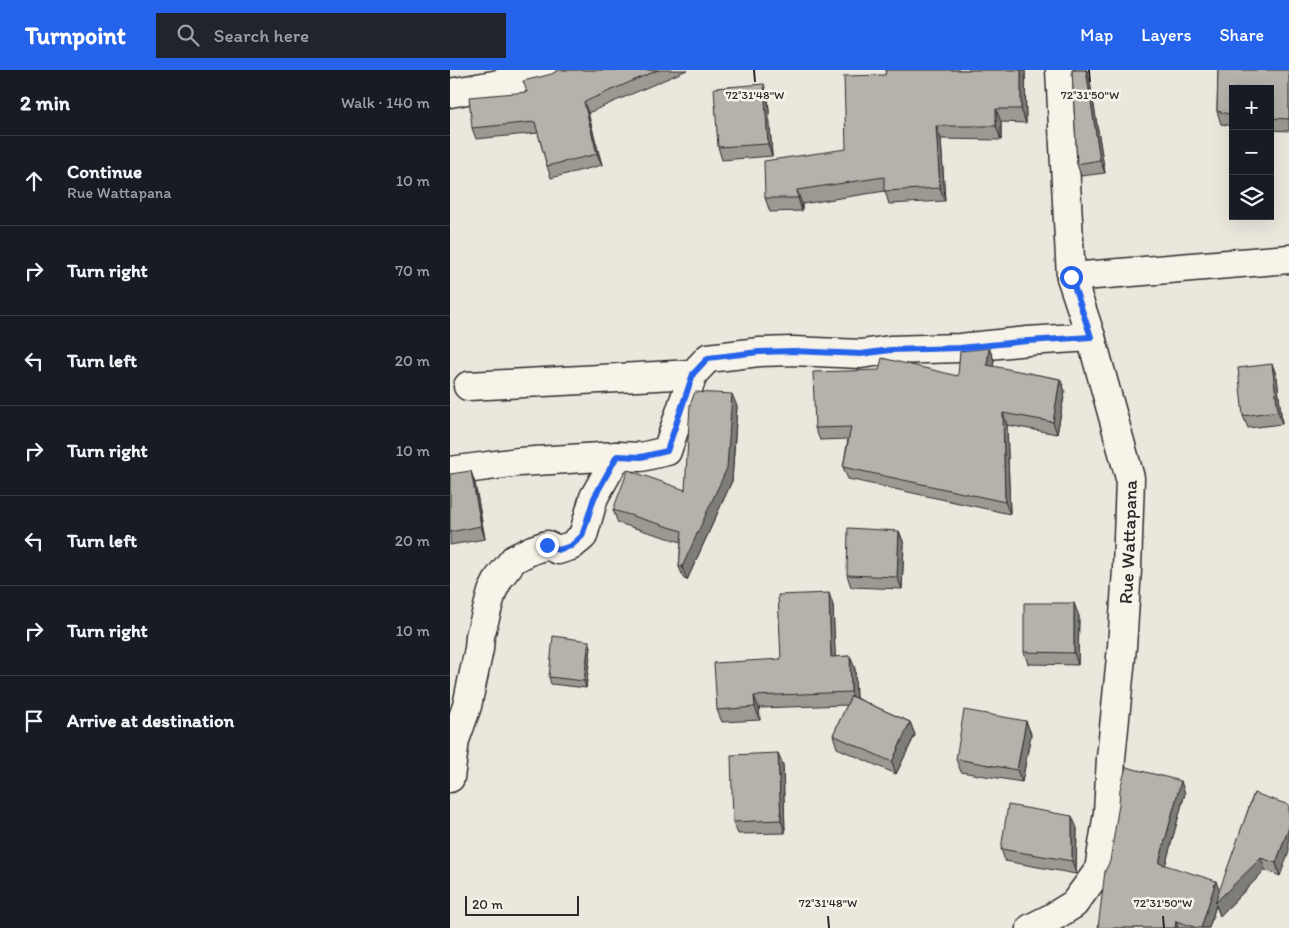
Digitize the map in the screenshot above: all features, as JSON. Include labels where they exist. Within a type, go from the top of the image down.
[{"type":"street","points":[[450,94],[494,86],[552,70]]},
{"type":"street","name":"Rue Wattapana","points":[[1032,928],[1074,904],[1099,870],[1108,813],[1127,579],[1130,478],[1091,337],[1071,277],[1060,70]]},
{"type":"street","points":[[1071,277],[1289,259]]},
{"type":"street","points":[[450,471],[519,462],[617,456],[641,457],[667,451],[693,374],[708,358],[759,352],[793,351],[861,354],[890,350],[960,348],[1091,337]]},
{"type":"street","points":[[468,386],[693,374]]},
{"type":"street","points":[[450,778],[453,740],[467,706],[480,636],[492,592],[499,578],[514,559],[547,545],[558,550],[571,546],[582,536],[594,498],[617,456]]},
{"type":"building","points":[[558,70],[658,70],[584,102],[597,154],[547,166],[535,122],[472,128],[469,97],[527,92],[523,81],[552,74]]},
{"type":"building","points":[[886,70],[1021,70],[1021,109],[996,109],[996,126],[936,126],[940,188],[884,191],[884,177],[797,190],[798,198],[765,198],[764,161],[846,149],[844,76],[885,75]]},
{"type":"building","points":[[1072,70],[1086,70],[1100,160],[1077,164]]},
{"type":"building","points":[[1218,70],[1289,70],[1289,119],[1274,118],[1274,85],[1229,85],[1229,114],[1217,111]]},
{"type":"building","points":[[764,84],[768,144],[718,147],[714,88]]},
{"type":"building","points":[[989,348],[987,365],[1060,379],[1053,422],[1003,413],[1005,502],[843,467],[851,427],[815,428],[813,372],[879,370],[882,358],[958,376],[960,351]]},
{"type":"building","points":[[1272,364],[1278,411],[1243,416],[1238,368]]},
{"type":"building","points":[[695,392],[732,394],[727,468],[682,567],[679,567],[682,531],[613,510],[628,470],[685,490],[690,405]]},
{"type":"building","points":[[471,471],[481,526],[450,532],[450,474]]},
{"type":"building","points":[[848,528],[899,531],[897,577],[847,575]]},
{"type":"building","points":[[829,593],[831,657],[850,656],[851,692],[754,696],[755,707],[717,710],[714,663],[781,659],[778,595]]},
{"type":"building","points":[[1024,603],[1074,603],[1074,653],[1024,652]]},
{"type":"building","points":[[553,636],[589,641],[584,681],[549,677]]},
{"type":"building","points":[[851,696],[910,722],[892,762],[833,735]]},
{"type":"building","points":[[964,710],[1026,721],[1017,770],[956,759]]},
{"type":"building","points":[[778,753],[781,820],[733,822],[731,755]]},
{"type":"building","points":[[1126,767],[1181,781],[1159,863],[1216,881],[1201,928],[1176,921],[1175,928],[1098,928],[1105,871],[1110,861],[1120,789]]},
{"type":"building","points":[[1254,793],[1289,805],[1289,827],[1276,863],[1261,858],[1215,903]]},
{"type":"building","points":[[1008,805],[1072,816],[1072,861],[1001,849]]},
{"type":"route","points":[[547,545],[558,550],[571,546],[582,536],[594,498],[617,456],[641,457],[667,451],[693,374],[708,358],[759,352],[793,351],[861,354],[890,350],[960,348],[1091,337],[1071,277]]}]
